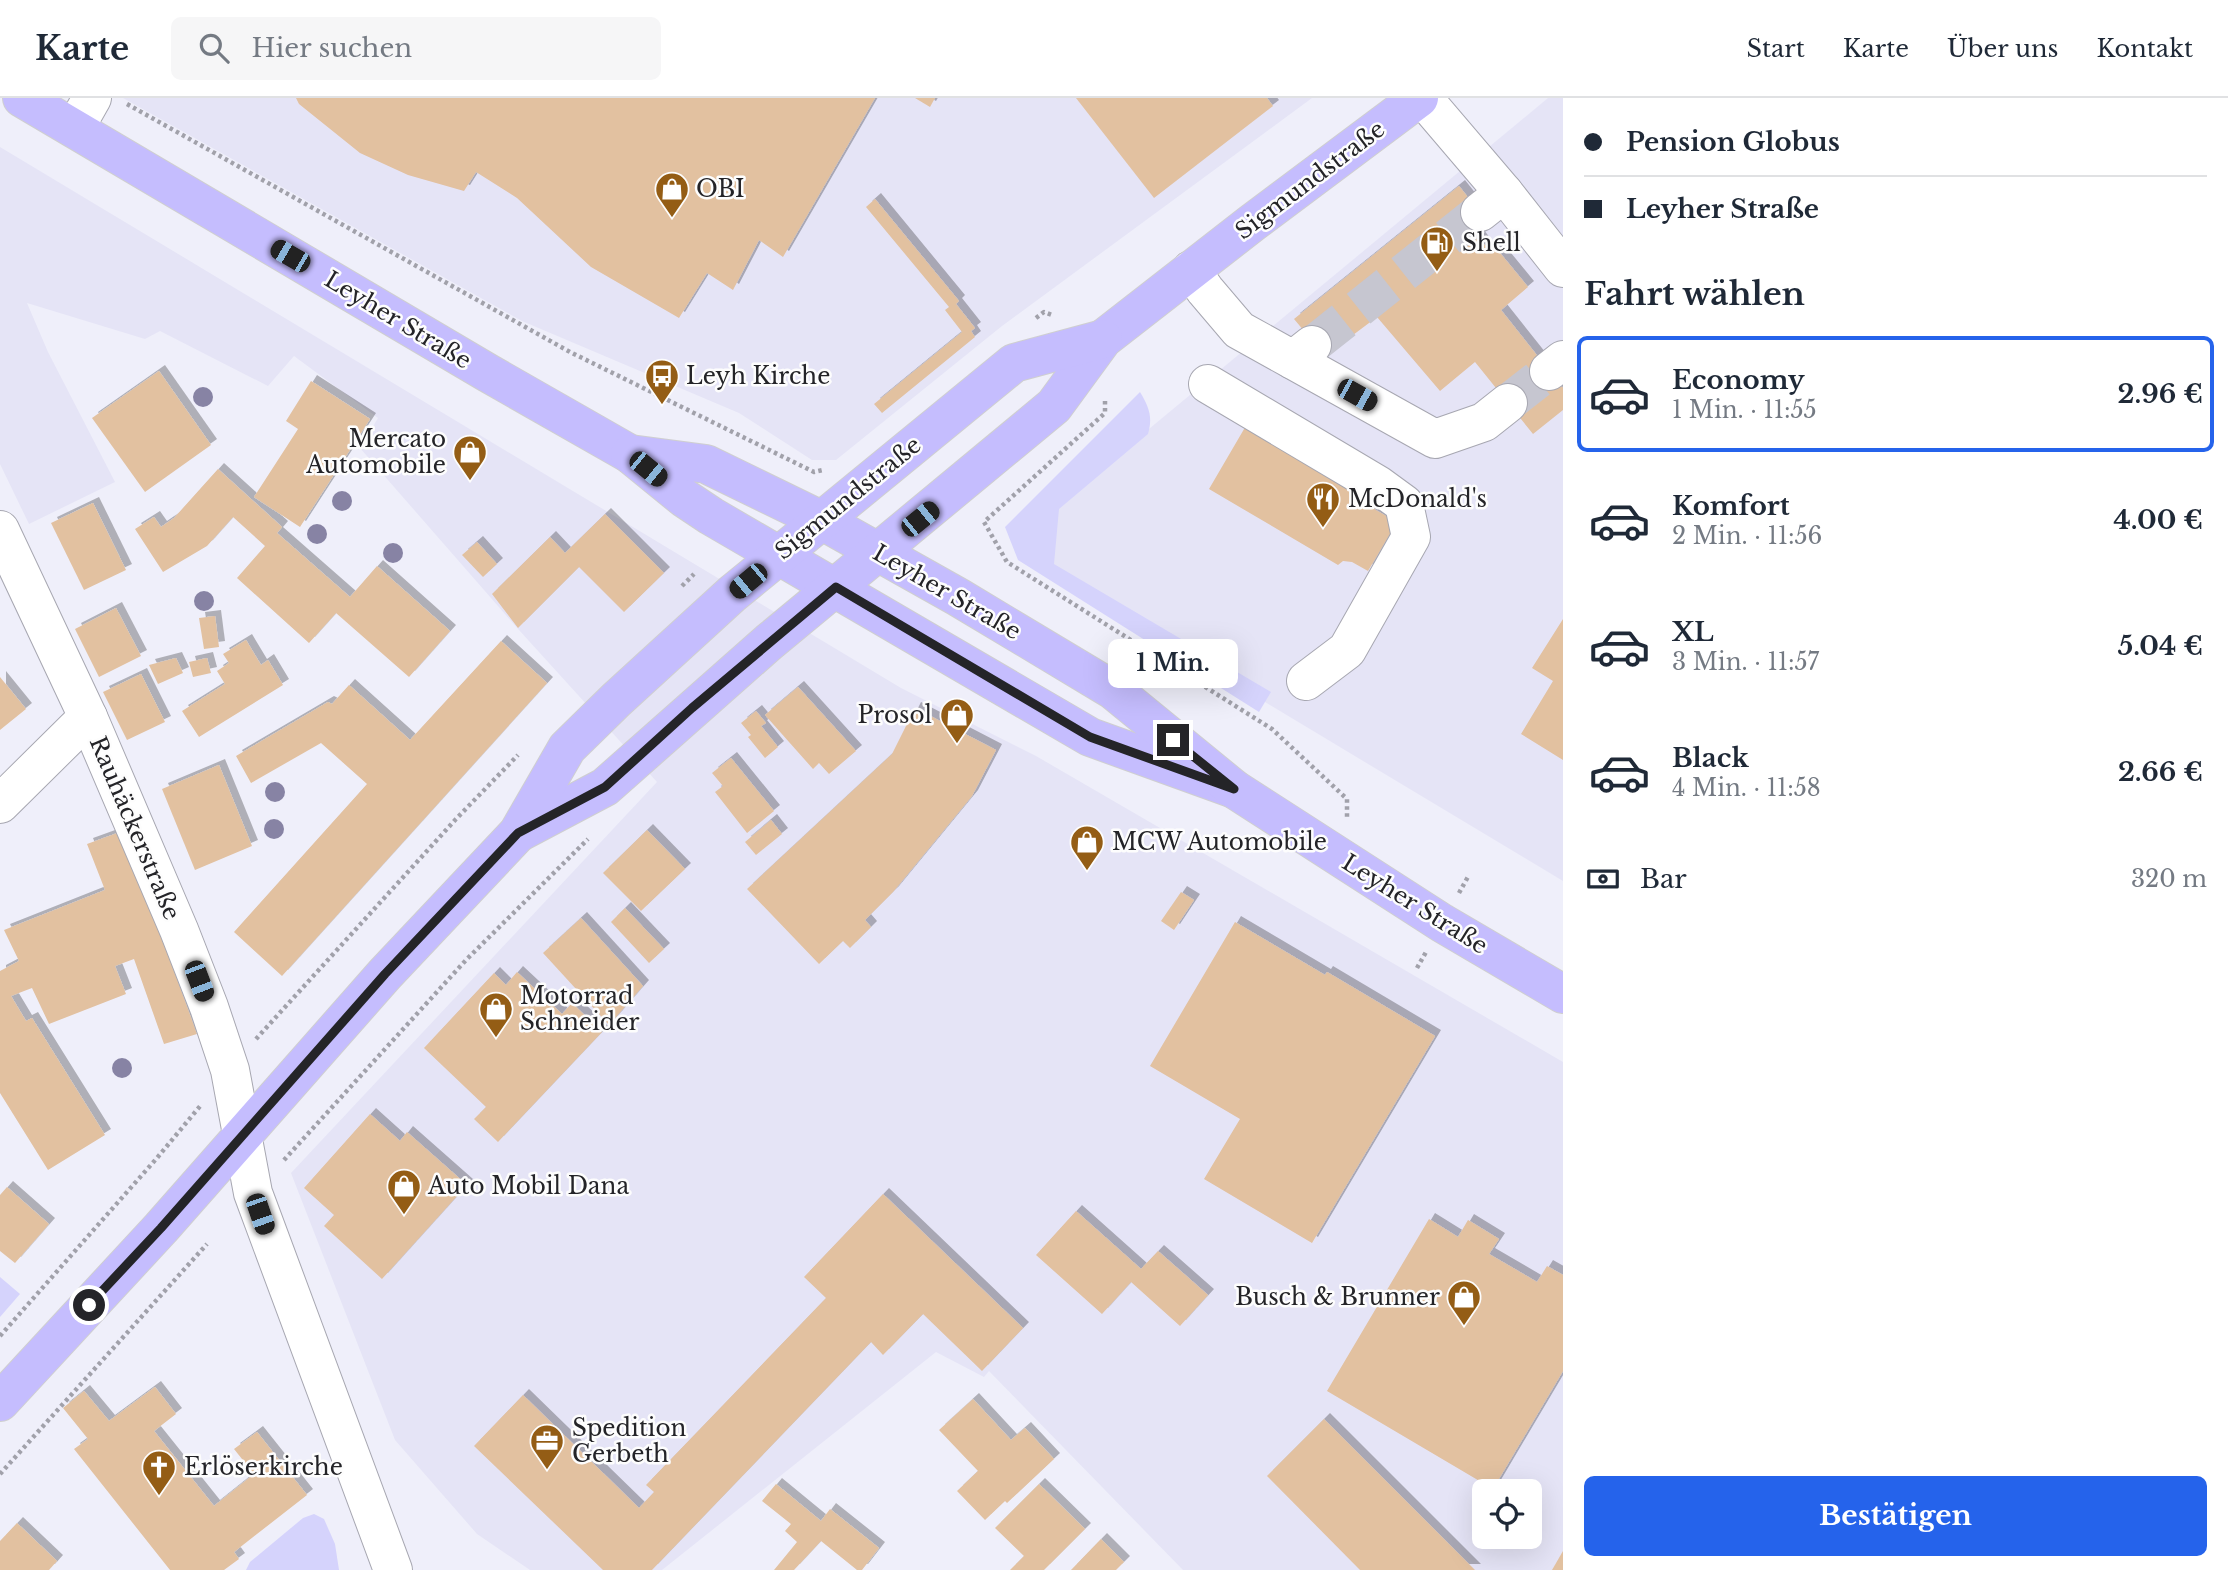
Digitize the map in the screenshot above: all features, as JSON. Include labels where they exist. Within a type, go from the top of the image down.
[{"type":"main road","name":"Leyher Straße","points":[[22,98],[83,113],[488,373],[630,454],[684,498],[1090,737],[1234,789]]},
{"type":"main road","name":"Sigmundstraße","points":[[518,833],[605,787],[695,706],[1054,406],[1103,340],[1191,270],[1421,98]]},
{"type":"main road","name":"Sigmundstraße","points":[[0,1402],[161,1228],[385,974],[518,833],[567,748],[670,649],[779,554],[1014,363],[1103,340]]},
{"type":"main road","name":"Leyher Straße","points":[[630,454],[706,464],[821,520],[879,552],[1113,690],[1234,789],[1442,923],[1563,993]]},
{"type":"street","points":[[1421,98],[1492,202],[1563,268]]},
{"type":"street","points":[[1191,270],[1239,330],[1303,352],[1435,439],[1484,422],[1508,403]]},
{"type":"street","points":[[1208,384],[1378,485],[1404,504],[1411,537],[1347,650],[1306,681]]},
{"type":"street","name":"Rauhäckerstraße","points":[[0,530],[88,717],[209,1007],[230,1070],[253,1193],[393,1570]]},
{"type":"street","points":[[0,804],[88,717]]},
{"type":"path","points":[[118,98],[570,352],[814,472],[827,469]]},
{"type":"path","points":[[663,406],[666,400]]},
{"type":"path","points":[[984,522],[1007,562],[1272,729],[1347,799]]},
{"type":"path","points":[[261,1033],[456,819]]},
{"type":"path","points":[[279,1166],[466,960],[595,832]]},
{"type":"path","points":[[0,1336],[206,1099]]},
{"type":"path","points":[[0,1474],[207,1244]]},
{"type":"shaded area","points":[[123,98],[1312,98],[1002,326],[836,460],[812,460],[739,413],[522,321]]},
{"type":"shaded area","points":[[1548,98],[1563,98],[1563,881],[1050,573],[1056,506]]},
{"type":"shaded area","points":[[0,147],[901,688],[1036,756],[1563,1062],[1563,1570],[1183,1570],[989,1371],[984,1377],[936,1352],[662,1570],[530,1570],[477,1534],[395,1440],[291,1173],[657,782],[519,630],[360,448],[378,418],[294,356],[268,386],[160,331],[145,339],[27,303],[48,352],[115,482],[29,524],[0,464]]},
{"type":"shaded area","points":[[1140,392],[1149,412],[1148,434],[1059,509],[1054,564],[1271,692],[1259,712],[1018,560],[1005,527]]},
{"type":"shaded area","points":[[0,1277],[20,1294],[0,1317]]},
{"type":"shaded area","points":[[314,1514],[324,1519],[335,1544],[339,1570],[246,1570],[250,1562],[303,1518]]},
{"type":"building","name":"OBI","points":[[296,98],[875,98],[783,257],[759,240],[733,290],[707,273],[679,318],[591,267],[517,198],[476,172],[464,191],[408,175],[360,153],[299,104]]},
{"type":"building","points":[[915,98],[935,98],[930,107]]},
{"type":"building","points":[[1076,98],[1267,98],[1273,106],[1154,198]]},
{"type":"building","points":[[1459,186],[1490,225],[1478,236],[1490,252],[1496,248],[1528,287],[1501,310],[1563,388],[1563,410],[1533,434],[1475,362],[1440,391],[1377,317],[1325,356],[1294,319]]},
{"type":"building","points":[[875,199],[959,301],[956,304],[975,328],[971,331],[975,337],[882,413],[874,404],[962,332],[945,310],[949,307],[866,207]]},
{"type":"building","points":[[159,371],[211,445],[145,492],[92,418]]},
{"type":"building","points":[[311,381],[370,419],[300,527],[254,497],[298,429],[286,421]]},
{"type":"building","points":[[1247,424],[1383,493],[1374,509],[1397,522],[1368,571],[1352,562],[1343,561],[1338,565],[1209,489]]},
{"type":"building","points":[[218,469],[282,527],[277,533],[350,597],[377,566],[450,631],[409,677],[336,613],[309,643],[237,578],[265,546],[233,517],[207,546],[163,572],[135,529],[154,517],[161,527],[174,518]]},
{"type":"building","points":[[93,503],[126,570],[84,590],[51,523]]},
{"type":"building","points":[[605,514],[664,573],[624,612],[579,567],[518,628],[492,594],[550,537],[565,553]]},
{"type":"building","points":[[477,542],[497,564],[483,577],[462,555]]},
{"type":"building","points":[[116,608],[141,656],[99,677],[75,629]]},
{"type":"building","points":[[215,616],[219,647],[204,649],[199,618]]},
{"type":"building","points":[[1563,619],[1563,760],[1521,734],[1553,681],[1532,668]]},
{"type":"building","points":[[246,640],[261,665],[268,660],[283,685],[199,737],[182,711],[225,684],[217,671],[229,663],[223,654]]},
{"type":"building","points":[[501,641],[547,683],[282,976],[234,932],[367,784],[321,743],[251,783],[236,756],[328,702],[332,704],[349,685],[410,740]]},
{"type":"building","points":[[176,658],[183,673],[158,684],[149,665]]},
{"type":"building","points":[[207,658],[211,673],[193,677],[189,662]]},
{"type":"building","points":[[141,674],[165,722],[127,740],[103,692]]},
{"type":"building","points":[[0,677],[26,709],[0,730]]},
{"type":"building","points":[[798,687],[856,751],[829,774],[819,763],[813,769],[765,715]]},
{"type":"building","points":[[915,708],[996,750],[972,796],[893,892],[865,920],[871,927],[850,948],[843,941],[819,964],[747,889],[892,754]]},
{"type":"building","points":[[756,711],[766,723],[761,726],[778,747],[765,758],[748,737],[751,735],[741,723]]},
{"type":"building","points":[[731,758],[774,811],[747,833],[715,792],[723,786],[712,773]]},
{"type":"building","points":[[219,765],[252,846],[195,870],[162,789]]},
{"type":"building","points":[[771,820],[782,834],[756,855],[745,842]]},
{"type":"building","points":[[647,830],[685,869],[641,911],[603,873]]},
{"type":"building","points":[[123,831],[197,1034],[164,1044],[134,959],[115,966],[126,994],[49,1024],[32,988],[11,996],[26,1021],[32,1018],[105,1135],[48,1170],[0,1093],[0,971],[19,961],[4,930],[105,890],[87,844]]},
{"type":"building","points":[[1181,892],[1194,900],[1174,930],[1161,921]]},
{"type":"building","points":[[625,908],[664,949],[649,963],[611,922]]},
{"type":"building","points":[[581,918],[643,986],[609,1025],[543,953]]},
{"type":"building","points":[[1235,922],[1325,975],[1327,972],[1435,1036],[1312,1243],[1204,1179],[1240,1119],[1150,1066]]},
{"type":"building","points":[[517,972],[562,1014],[572,1003],[602,1032],[498,1142],[474,1119],[486,1107],[424,1048],[494,973],[506,985]]},
{"type":"building","points":[[370,1114],[400,1141],[407,1132],[467,1185],[382,1279],[324,1226],[334,1215],[304,1188]]},
{"type":"building","points":[[7,1187],[49,1224],[15,1263],[0,1251],[0,1195]]},
{"type":"building","points":[[883,1194],[1023,1328],[982,1371],[923,1314],[883,1355],[871,1342],[652,1570],[603,1570],[474,1446],[523,1395],[639,1508],[654,1492],[646,1485],[826,1298],[804,1277]]},
{"type":"building","points":[[1076,1211],[1141,1269],[1158,1251],[1208,1295],[1180,1326],[1131,1282],[1102,1314],[1036,1255]]},
{"type":"building","name":"Busch & Brunner","points":[[1429,1219],[1458,1237],[1468,1220],[1499,1239],[1489,1254],[1537,1282],[1547,1266],[1563,1275],[1563,1371],[1499,1479],[1476,1479],[1327,1391]]},
{"type":"building","name":"Erlöserkirche","points":[[155,1387],[176,1414],[154,1431],[214,1506],[254,1474],[234,1449],[257,1432],[307,1495],[234,1552],[239,1559],[224,1570],[170,1570],[74,1449],[88,1439],[63,1408],[84,1391],[109,1421]]},
{"type":"building","points":[[973,1399],[1011,1440],[1025,1428],[1054,1459],[985,1520],[957,1491],[978,1471],[939,1430]]},
{"type":"building","points":[[1324,1419],[1475,1570],[1360,1570],[1267,1476]]},
{"type":"building","points":[[776,1484],[821,1521],[830,1509],[879,1548],[862,1570],[857,1570],[821,1541],[794,1570],[774,1570],[797,1542],[785,1531],[791,1524],[762,1501]]},
{"type":"building","points":[[1039,1484],[1085,1529],[1044,1570],[1010,1570],[1024,1556],[995,1528]]},
{"type":"building","points":[[17,1523],[57,1561],[49,1570],[0,1570],[0,1541]]},
{"type":"building","points":[[1101,1539],[1124,1562],[1116,1570],[1071,1570]]},
{"type":"building","points":[[1563,1551],[1563,1570],[1552,1570]]},
{"type":"tunnel","points":[[1314,344],[1480,212]]},
{"type":"tunnel","points":[[1508,403],[1549,371]]},
{"type":"place","name":"OBI","points":[[672,219]]},
{"type":"place","name":"Shell","points":[[1437,273]]},
{"type":"place","name":"Leyh Kirche","points":[[662,406]]},
{"type":"place","name":"Mercato Automobile","points":[[470,482]]},
{"type":"place","name":"McDonald's","points":[[1323,529]]},
{"type":"place","name":"Prosol","points":[[957,745]]},
{"type":"place","name":"MCW Automobile","points":[[1087,872]]},
{"type":"place","name":"Motorrad Schneider","points":[[496,1039]]},
{"type":"place","name":"Auto Mobil Dana","points":[[404,1216]]},
{"type":"place","name":"Busch & Brunner","points":[[1464,1327]]},
{"type":"place","name":"Spedition Gerbeth","points":[[547,1471]]},
{"type":"place","name":"Erlöserkirche","points":[[159,1497]]},
{"type":"route","points":[[89,1305],[161,1228],[385,974],[518,833],[605,787],[692,708],[836,587],[1090,737],[1234,789],[1173,740]]}]
